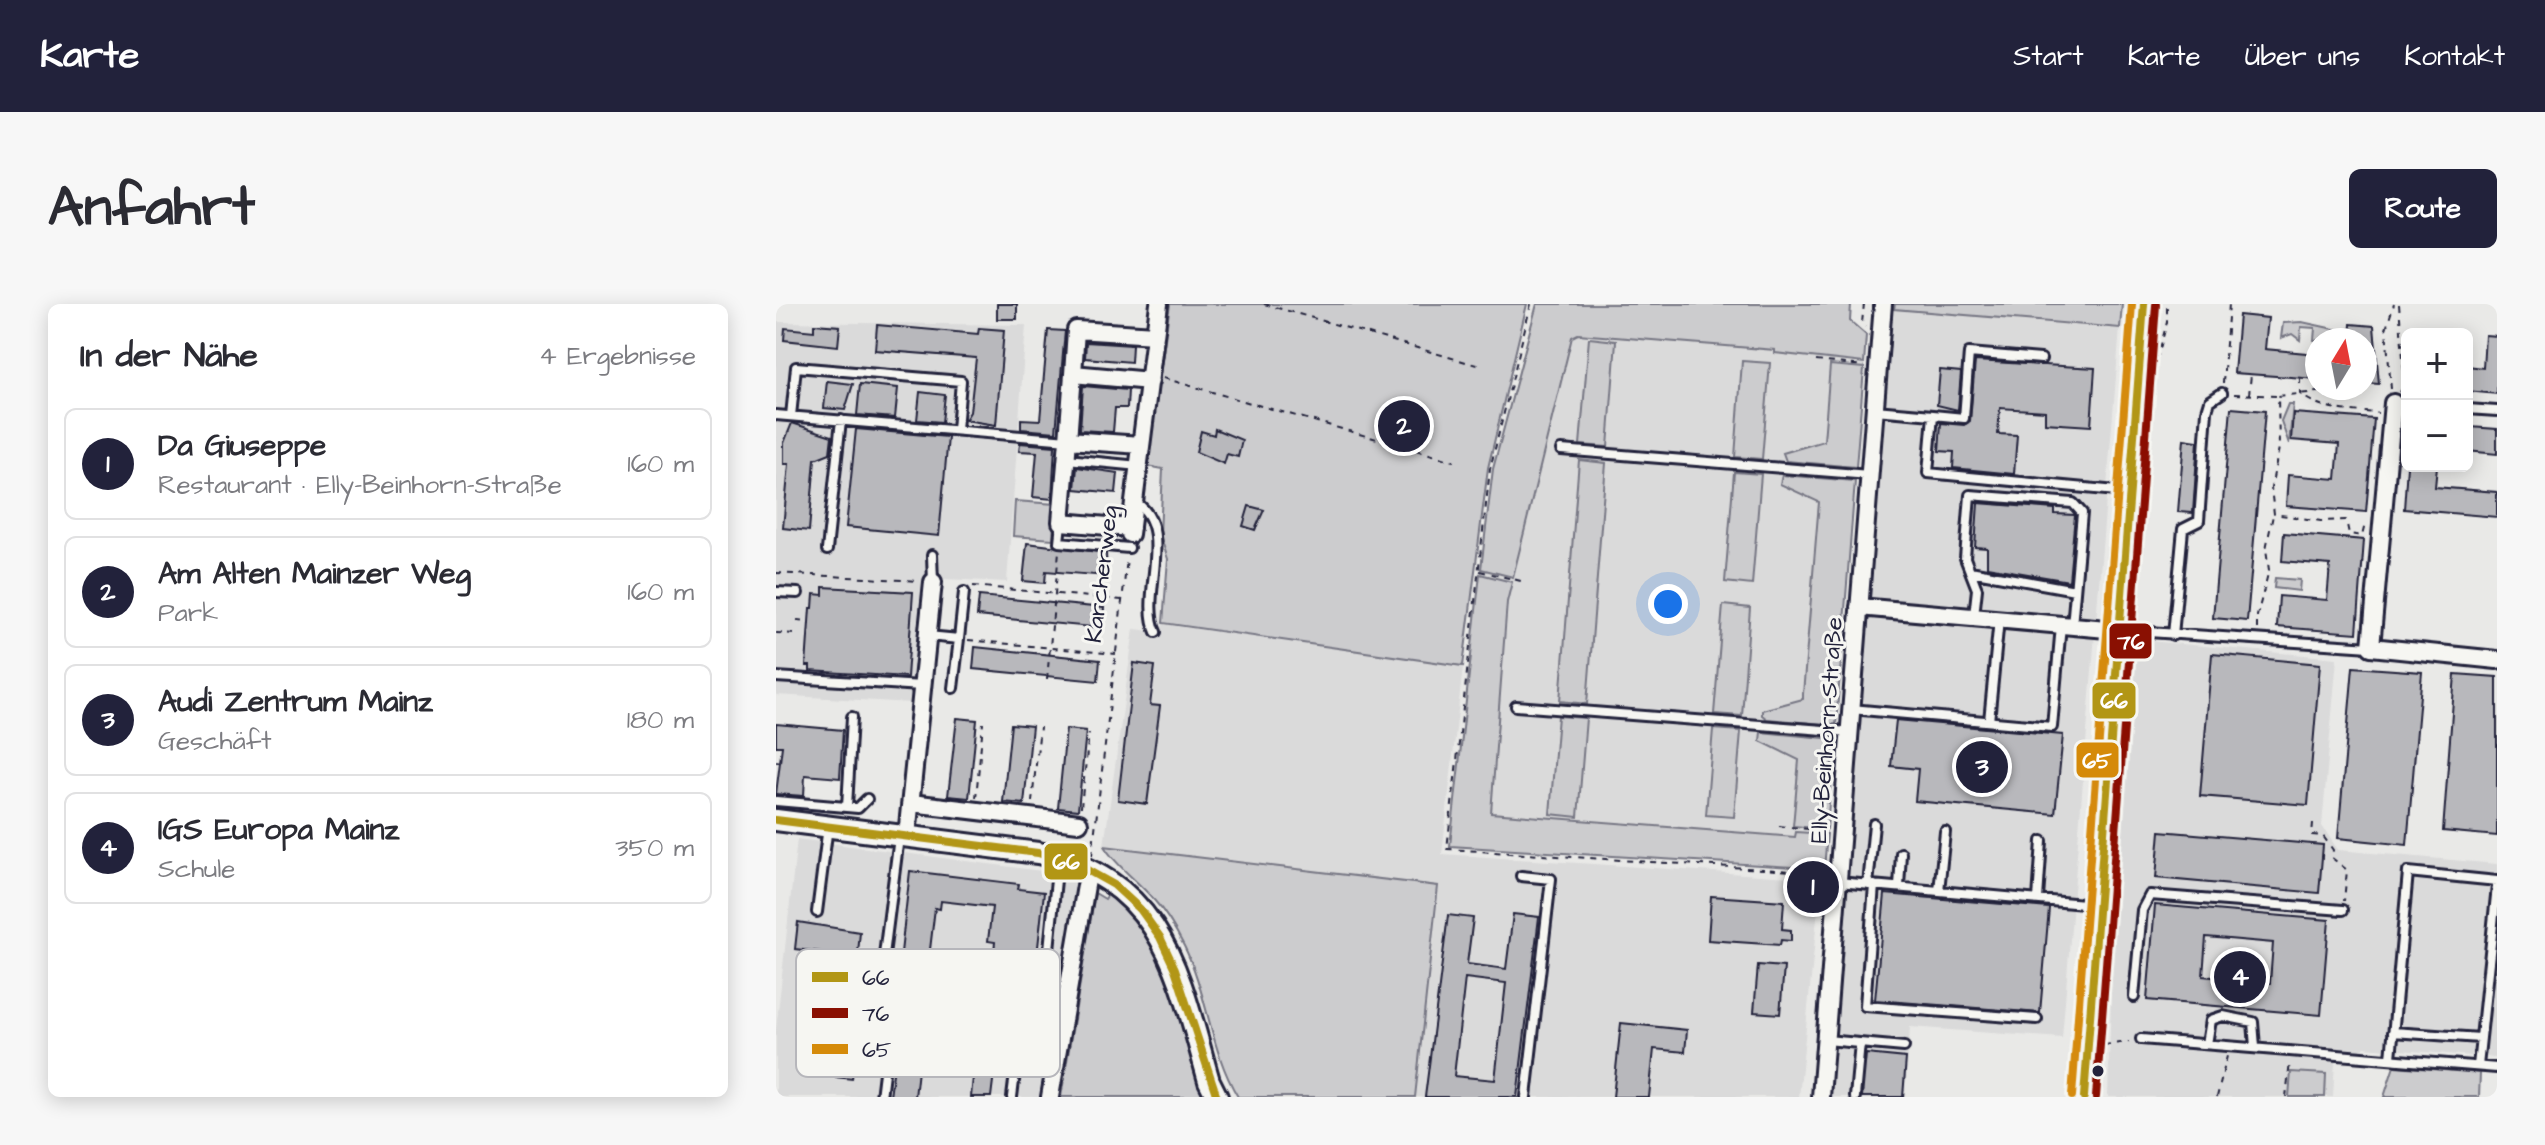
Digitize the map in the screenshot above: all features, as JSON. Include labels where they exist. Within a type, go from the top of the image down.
[{"type":"street","name":"Karcherweg","points":[[1130,537],[1159,304]]},
{"type":"street","name":"Elly-Beinhorn-Straße","points":[[1821,1097],[1883,304]]},
{"type":"street","points":[[2084,1097],[2096,905],[2144,304]]},
{"type":"street","points":[[1130,537],[1061,522],[1076,330],[1155,335]]},
{"type":"street","points":[[1073,374],[1150,378]]},
{"type":"street","points":[[2400,403],[2382,527],[2371,647],[2497,660]]},
{"type":"street","points":[[1068,440],[1141,445]]},
{"type":"street","points":[[903,835],[911,803],[933,582]]},
{"type":"street","name":"Elly-Beinhorn-Straße","points":[[1859,607],[2118,630]]},
{"type":"street","points":[[911,803],[1079,823]]},
{"type":"street","points":[[776,820],[1091,860],[1131,898],[1160,933],[1173,959],[1209,1081],[1217,1097]]},
{"type":"street","points":[[1060,1039],[1091,860]]},
{"type":"street","points":[[1050,1097],[1053,1077]]},
{"type":"lane","points":[[1875,410],[1964,418],[1969,353],[2041,359]]},
{"type":"lane","points":[[791,416],[796,367],[961,381],[957,430]]},
{"type":"lane","points":[[2173,635],[2183,529],[2199,521],[2207,411],[2210,401],[2222,393]]},
{"type":"lane","points":[[2473,409],[2497,411]]},
{"type":"lane","points":[[776,415],[1068,440]]},
{"type":"lane","points":[[1933,415],[1928,473],[2128,492]]},
{"type":"lane","points":[[827,550],[841,420]]},
{"type":"lane","points":[[1561,450],[1869,475]]},
{"type":"lane","points":[[1066,458],[1139,466]]},
{"type":"lane","points":[[1851,709],[2052,727],[2066,626],[2075,590],[2082,513],[2073,503],[1970,495],[1965,558],[1977,589],[1974,617]]},
{"type":"lane","points":[[1134,502],[1145,510],[1153,532],[1152,617],[1156,632]]},
{"type":"lane","points":[[1061,522],[1059,542],[1130,537]]},
{"type":"lane","points":[[932,555],[933,582]]},
{"type":"lane","points":[[1970,571],[2075,590]]},
{"type":"lane","points":[[953,688],[963,589]]},
{"type":"lane","points":[[776,592],[798,593]]},
{"type":"lane","points":[[1989,721],[1999,619]]},
{"type":"lane","points":[[2118,630],[2371,647]]},
{"type":"lane","points":[[928,636],[959,639]]},
{"type":"lane","points":[[776,677],[923,686]]},
{"type":"lane","points":[[1516,706],[1850,732]]},
{"type":"lane","points":[[847,807],[852,717]]},
{"type":"lane","points":[[776,801],[858,808],[867,799]]},
{"type":"lane","points":[[1874,824],[1865,1006],[2037,1019]]},
{"type":"lane","points":[[817,912],[828,825]]},
{"type":"lane","points":[[1939,891],[1945,832]]},
{"type":"lane","points":[[886,949],[903,835]]},
{"type":"lane","points":[[2038,899],[2042,841]]},
{"type":"lane","points":[[1899,887],[1901,853]]},
{"type":"lane","points":[[1048,949],[1058,857]]},
{"type":"lane","points":[[2391,1058],[2408,872],[2497,883],[2478,1066]]},
{"type":"lane","points":[[1521,876],[1551,879],[1526,1097]]},
{"type":"lane","points":[[1838,878],[1871,885],[2096,905]]},
{"type":"lane","points":[[2134,997],[2142,910],[2150,895],[2343,910]]},
{"type":"lane","points":[[2207,1044],[2211,1020],[2223,1016],[2253,1022],[2257,1030],[2255,1047]]},
{"type":"lane","points":[[2393,1032],[2480,1038]]},
{"type":"lane","points":[[2141,1039],[2497,1068]]},
{"type":"lane","points":[[1826,1040],[1904,1047]]},
{"type":"lane","points":[[1855,1097],[1860,1043]]},
{"type":"lane","points":[[881,1097],[883,1077]]},
{"type":"lane","points":[[1012,1097],[1014,1077]]},
{"type":"path","points":[[1264,304],[1480,366]]},
{"type":"path","points":[[1531,304],[1490,469],[1447,849],[1838,878]]},
{"type":"path","points":[[2157,361],[2167,322],[2167,304]]},
{"type":"path","points":[[2229,304],[2222,393],[2249,396],[2305,393]]},
{"type":"path","points":[[2394,304],[2386,329],[2400,403]]},
{"type":"path","points":[[2399,304],[2401,331]]},
{"type":"path","points":[[1816,361],[1865,366]]},
{"type":"path","points":[[2249,396],[2251,374]]},
{"type":"path","points":[[1150,378],[1454,461]]},
{"type":"path","points":[[2300,378],[2300,394]]},
{"type":"path","points":[[2300,394],[2327,407],[2374,413]]},
{"type":"path","points":[[2257,639],[2257,616],[2269,570],[2266,549],[2274,514],[2271,488],[2279,448],[2278,396]]},
{"type":"path","points":[[2274,514],[2321,521],[2346,520],[2349,534],[2362,536],[2363,523],[2382,527]]},
{"type":"path","name":"Karcherweg","points":[[1091,860],[1130,537]]},
{"type":"path","points":[[1047,679],[1059,542]]},
{"type":"path","points":[[1478,570],[1525,582]]},
{"type":"path","points":[[776,573],[933,582]]},
{"type":"path","points":[[963,589],[1122,600]]},
{"type":"path","points":[[797,620],[809,621]]},
{"type":"path","points":[[776,633],[796,634]]},
{"type":"path","points":[[959,639],[1116,654]]},
{"type":"path","points":[[974,810],[983,723]]},
{"type":"path","points":[[1030,817],[1040,727]]},
{"type":"path","points":[[1079,823],[1089,733]]},
{"type":"path","points":[[776,761],[781,762]]},
{"type":"path","points":[[2313,823],[2312,835],[2323,836],[2333,850],[2332,858],[2347,870],[2343,910]]},
{"type":"path","points":[[1779,826],[1829,831]]},
{"type":"path","points":[[2111,1045],[2126,1042]]},
{"type":"path","points":[[2217,1097],[2224,1081],[2228,1045]]},
{"type":"path","points":[[2286,1097],[2291,1050]]},
{"type":"shaded area","points":[[1170,304],[1527,304],[1488,468],[1463,666],[1163,623],[1168,559],[1160,535],[1163,469],[1147,466]]},
{"type":"shaded area","points":[[1537,304],[1866,335],[1824,869],[1450,846],[1493,469]]},
{"type":"shaded area","points":[[1537,304],[1851,304],[1850,321],[1866,335],[1864,363],[1775,353],[1775,350],[1578,334],[1572,337],[1513,577],[1481,569],[1493,469]]},
{"type":"shaded area","points":[[1895,304],[2122,304],[2120,328],[1894,309]]},
{"type":"shaded area","points":[[1894,309],[2120,328],[2062,1038],[1910,1027],[1905,1097],[1830,1097]]},
{"type":"shaded area","points":[[776,322],[1026,325],[1007,582],[925,578],[911,703],[776,695]]},
{"type":"shaded area","points":[[2302,322],[2330,328],[2301,327],[2300,340],[2292,334],[2281,338],[2283,323]]},
{"type":"shaded area","points":[[1589,338],[1616,341],[1608,447],[1580,445]]},
{"type":"shaded area","points":[[1742,361],[1770,363],[1762,459],[1735,457]]},
{"type":"shaded area","points":[[1830,365],[1864,368],[1856,467],[1786,461],[1783,453],[1824,441]]},
{"type":"shaded area","points":[[2288,404],[2293,404],[2289,444],[2281,421]]},
{"type":"shaded area","points":[[1579,460],[1606,463],[1587,704],[1560,701]]},
{"type":"shaded area","points":[[1734,472],[1761,474],[1752,585],[1725,582]]},
{"type":"shaded area","points":[[1782,475],[1855,481],[1836,725],[1767,719],[1762,715],[1762,710],[1803,699],[1819,502],[1780,484]]},
{"type":"shaded area","points":[[1015,501],[1055,504],[1053,539],[1013,536]]},
{"type":"shaded area","points":[[1480,574],[1512,582],[1507,602],[1491,813],[1795,837],[1796,832],[1827,834],[1824,869],[1450,846]]},
{"type":"shaded area","points":[[2275,578],[2300,580],[2299,591],[2274,588]]},
{"type":"shaded area","points":[[1723,605],[1750,608],[1742,716],[1714,714]]},
{"type":"shaded area","points":[[1163,624],[1463,666],[1442,854],[1821,879],[1799,1097],[1415,1097],[1438,886],[1104,846],[1134,629],[1161,632]]},
{"type":"shaded area","points":[[2138,640],[2337,658],[2322,826],[2338,850],[2497,864],[2497,1058],[2364,1047],[2362,1064],[2335,1062],[2333,1097],[2108,1097],[2111,994]]},
{"type":"shaded area","points":[[1558,716],[1586,718],[1578,817],[1550,814]]},
{"type":"shaded area","points":[[1713,729],[1741,731],[1734,817],[1706,815]]},
{"type":"shaded area","points":[[1761,732],[1834,739],[1827,829],[1793,826],[1799,760],[1760,741]]},
{"type":"shaded area","points":[[797,839],[1049,872],[1078,883],[1060,984],[1060,949],[796,949],[796,1077],[1044,1077],[1040,1097],[776,1097],[776,1030]]},
{"type":"shaded area","points":[[1104,846],[1438,886],[1415,1097],[1238,1097],[1221,1061],[1199,983],[1178,934],[1159,905]]},
{"type":"shaded area","points":[[1095,893],[1105,899],[1109,893],[1131,914],[1162,961],[1183,1013],[1208,1097],[1061,1097]]},
{"type":"shaded area","points":[[2394,1066],[2480,1073],[2479,1097],[2384,1097]]},
{"type":"shaded area","points":[[2291,1072],[2326,1074],[2325,1097],[2289,1097]]},
{"type":"building","points":[[997,304],[1017,304],[1017,319],[997,319]]},
{"type":"building","points":[[2239,315],[2268,318],[2265,349],[2305,353],[2305,378],[2234,373]]},
{"type":"building","points":[[814,324],[840,326],[838,346],[784,340],[785,328],[814,331]]},
{"type":"building","points":[[2351,324],[2374,328],[2351,328]]},
{"type":"building","points":[[877,325],[978,334],[979,328],[1004,330],[996,425],[965,420],[970,412],[976,358],[875,350]]},
{"type":"building","points":[[1048,330],[1065,331],[1056,432],[1021,429],[1021,419],[1040,420]]},
{"type":"building","points":[[2485,335],[2497,336],[2497,394],[2473,392],[2473,367],[2483,368]]},
{"type":"building","points":[[1086,342],[1132,345],[1131,362],[1085,358]]},
{"type":"building","points":[[1975,361],[2095,368],[2091,426],[2045,423],[2045,411],[2000,408],[1998,434],[2017,435],[2014,474],[1953,468],[1954,452],[1939,451],[1941,423],[1964,425],[1970,421]]},
{"type":"building","points":[[1940,370],[1961,372],[1958,410],[1937,405]]},
{"type":"building","points":[[827,381],[853,384],[845,410],[824,408]]},
{"type":"building","points":[[860,384],[898,388],[895,418],[857,415]]},
{"type":"building","points":[[1083,386],[1128,390],[1127,408],[1115,408],[1113,432],[1080,430]]},
{"type":"building","points":[[920,392],[945,395],[942,422],[917,420]]},
{"type":"building","points":[[2231,408],[2265,411],[2247,621],[2213,618]]},
{"type":"building","points":[[2293,413],[2374,419],[2366,512],[2286,506],[2288,475],[2336,479],[2339,444],[2291,440]]},
{"type":"building","points":[[792,423],[832,436],[830,453],[815,459],[809,531],[783,528],[789,464],[784,464],[784,443]]},
{"type":"building","points":[[2473,427],[2497,429],[2497,454],[2473,452]]},
{"type":"building","points":[[856,429],[948,437],[939,536],[846,527]]},
{"type":"building","points":[[1215,429],[1242,440],[1238,457],[1227,454],[1224,464],[1196,452],[1201,431],[1214,435]]},
{"type":"building","points":[[2184,439],[2198,441],[2193,513],[2178,512]]},
{"type":"building","points":[[1020,443],[1055,446],[1052,499],[1033,497],[1037,452],[1019,451]]},
{"type":"building","points":[[1077,467],[1118,473],[1116,493],[1075,489]]},
{"type":"building","points":[[2407,472],[2436,472],[2435,487],[2497,492],[2497,517],[2404,509]]},
{"type":"building","points":[[1978,503],[2055,509],[2055,514],[2075,515],[2069,581],[1987,567],[1987,548],[1975,547]]},
{"type":"building","points":[[1249,506],[1264,510],[1255,530],[1243,526]]},
{"type":"building","points":[[2284,533],[2364,540],[2357,633],[2277,627],[2279,596],[2327,600],[2330,565],[2282,561]]},
{"type":"building","points":[[1027,543],[1106,553],[1107,576],[1046,571],[1045,583],[1023,581]]},
{"type":"building","points":[[823,587],[913,592],[907,677],[810,671],[810,666],[806,666],[810,608],[813,608],[814,594],[823,595]]},
{"type":"building","points":[[979,596],[1104,608],[1102,628],[977,616]]},
{"type":"building","points":[[975,647],[1100,660],[1098,681],[973,669]]},
{"type":"building","points":[[2212,654],[2320,664],[2308,805],[2200,796]]},
{"type":"building","points":[[1134,663],[1155,666],[1150,705],[1160,706],[1147,804],[1118,800]]},
{"type":"building","points":[[2353,667],[2422,672],[2407,845],[2338,838]]},
{"type":"building","points":[[2455,674],[2497,677],[2497,836],[2443,831]]},
{"type":"building","points":[[957,718],[977,720],[969,798],[948,796]]},
{"type":"building","points":[[1896,720],[2063,735],[2055,814],[1915,801],[1918,769],[1891,766]]},
{"type":"building","points":[[776,724],[843,730],[840,778],[805,775],[804,796],[776,794],[782,746],[776,746]]},
{"type":"building","points":[[1011,724],[1032,726],[1024,804],[1003,802]]},
{"type":"building","points":[[1066,729],[1086,731],[1078,810],[1058,808]]},
{"type":"building","points":[[2160,831],[2323,845],[2319,893],[2156,878]]},
{"type":"building","points":[[910,871],[1019,884],[1018,889],[1044,892],[1038,949],[994,949],[995,942],[988,941],[992,907],[941,901],[940,909],[935,908],[930,949],[901,949]]},
{"type":"building","points":[[1885,894],[2049,908],[2040,1013],[1875,1000]]},
{"type":"building","points":[[1711,896],[1784,901],[1782,929],[1791,930],[1791,941],[1781,940],[1780,945],[1708,940]]},
{"type":"building","points":[[2155,905],[2329,920],[2321,1015],[2147,1000]],"holes":[[[2206,937],[2273,943],[2270,983],[2203,976]]]},
{"type":"building","points":[[1513,914],[1539,917],[1517,1097],[1425,1097],[1448,915],[1473,918],[1467,964],[1506,969]],"holes":[[[1465,978],[1506,983],[1495,1080],[1454,1076]]]},
{"type":"building","points":[[798,922],[860,932],[858,949],[795,949]]},
{"type":"building","points":[[1758,965],[1784,967],[1780,1014],[1754,1012]]},
{"type":"building","points":[[1621,1023],[1687,1030],[1685,1052],[1654,1049],[1649,1097],[1613,1097]]},
{"type":"building","points":[[1866,1054],[1906,1058],[1903,1097],[1862,1097]]},
{"type":"building","points":[[893,1077],[917,1077],[915,1097],[890,1097]]},
{"type":"building","points":[[973,1077],[994,1077],[991,1097],[971,1097]]},
{"type":"transit line","name":"65","points":[[2072,1096],[2132,304]]},
{"type":"transit line","name":"66","points":[[2084,1097],[2144,304]]},
{"type":"transit line","name":"76","points":[[2096,1097],[2156,305]]},
{"type":"transit line","name":"66","points":[[776,820],[1038,853],[1080,866],[1114,885],[1140,909],[1160,937],[1175,969],[1217,1097]]},
{"type":"place","name":"Am Alten Mainzer Weg","points":[[1404,426]]},
{"type":"place","name":"Audi Zentrum Mainz","points":[[1982,767]]},
{"type":"place","name":"Da Giuseppe","points":[[1813,887]]},
{"type":"place","name":"IGS Europa Mainz","points":[[2240,977]]}]
